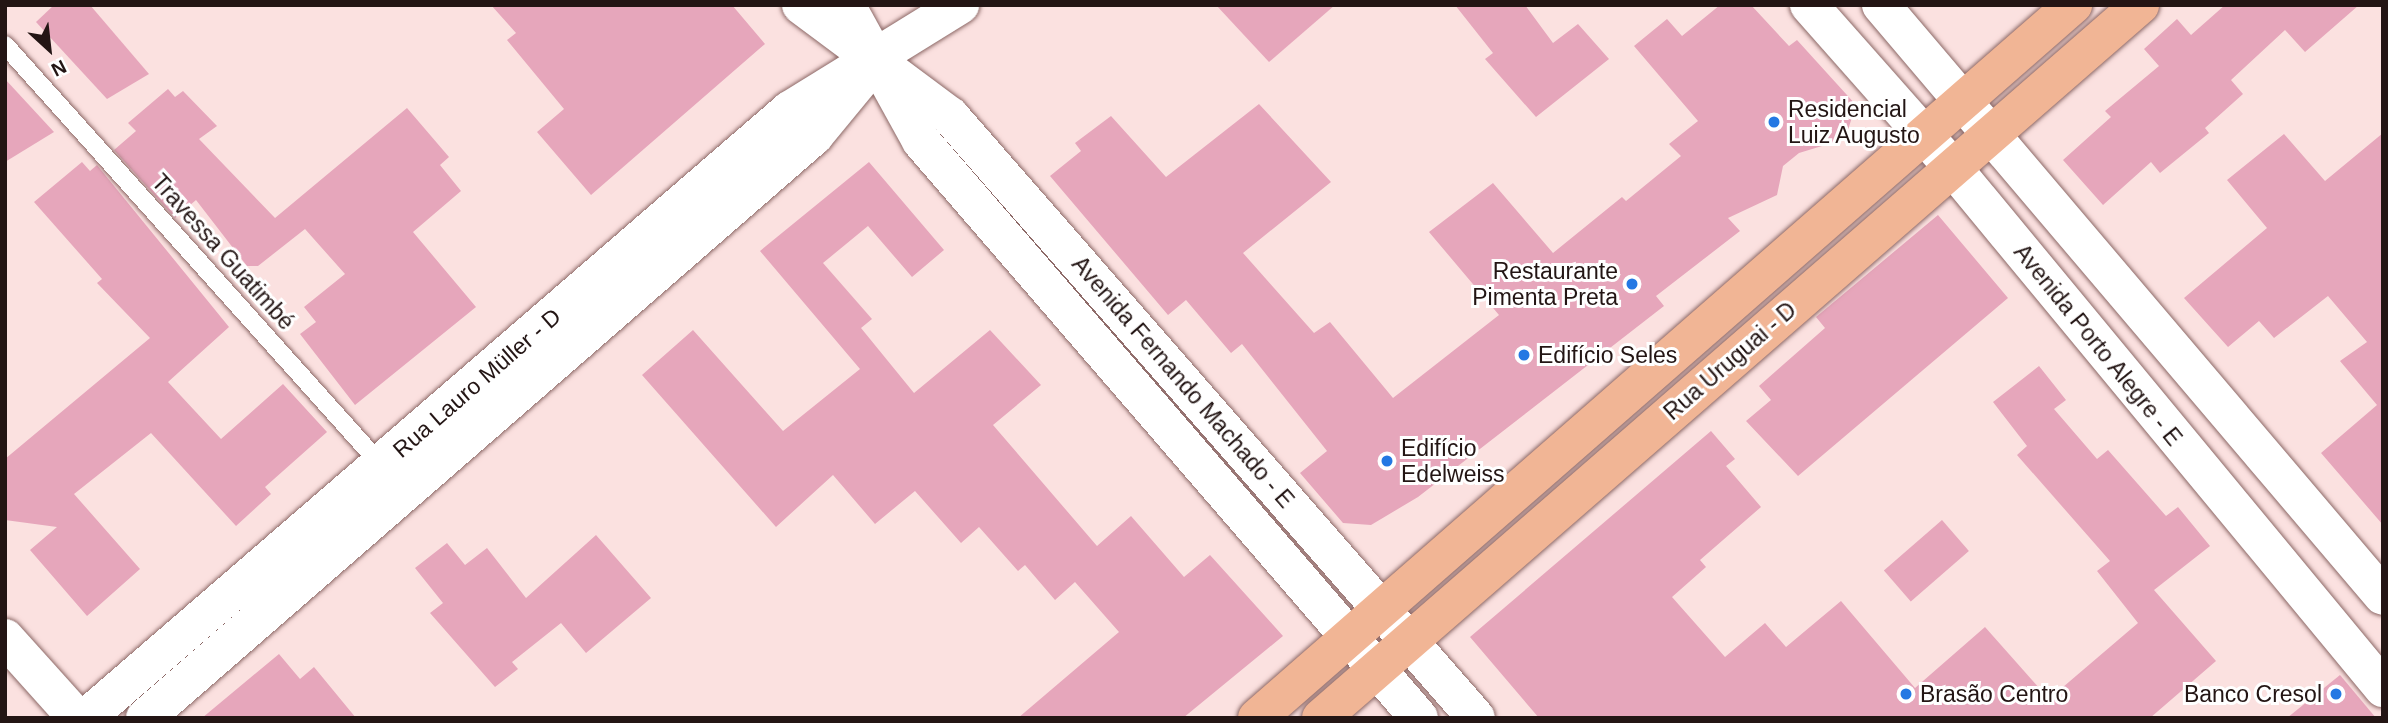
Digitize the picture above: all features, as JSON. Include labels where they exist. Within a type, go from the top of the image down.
[{"type":"main road","name":"Rua Uruguai - D","points":[[1257,718],[2073,5]]},
{"type":"main road","name":"Rua Uruguai - D","points":[[1321,718],[2140,5]]},
{"type":"street","name":"Avenida Fernando Machado - E","points":[[801,5],[950,116],[1476,718]]},
{"type":"street","name":"Avenida Fernando Machado - E","points":[[846,5],[921,141],[1419,718]]},
{"type":"street","name":"Rua Lauro Müller - D","points":[[145,718],[393,479],[693,218],[814,136],[922,5]]},
{"type":"street","name":"Rua Lauro Müller - D","points":[[876,60],[960,5]]},
{"type":"street","name":"Avenida Porto Alegre - E","points":[[1809,5],[1953,168],[2383,688]]},
{"type":"street","points":[[1881,5],[2383,596]]},
{"type":"street","points":[[1109,357],[1139,332]]},
{"type":"street","name":"Rua Lauro Müller - D","points":[[74,717],[393,479]]},
{"type":"street","points":[[5,638],[74,717]]},
{"type":"lane","name":"Travessa Guatimbé","points":[[5,45],[393,479]]},
{"type":"building","points":[[54,5],[90,5],[149,74],[107,99],[36,22]]},
{"type":"building","points":[[491,5],[732,5],[765,44],[591,195],[537,132],[564,109],[507,40],[516,33]]},
{"type":"building","points":[[1216,5],[1335,5],[1269,62]]},
{"type":"building","points":[[1455,5],[1525,5],[1553,43],[1578,24],[1609,59],[1536,117],[1485,59],[1493,53]]},
{"type":"building","points":[[1720,5],[1751,5],[1789,46],[1797,40],[1856,105],[1845,139],[1799,153],[1783,166],[1777,195],[1728,218],[1740,231],[1656,296],[1664,306],[1418,497],[1371,525],[1343,523],[1300,473],[1327,451],[1242,344],[1231,353],[1186,300],[1168,315],[1050,176],[1081,151],[1075,143],[1111,116],[1166,177],[1259,104],[1331,182],[1243,253],[1314,333],[1330,322],[1393,398],[1499,315],[1429,232],[1493,183],[1553,253],[1622,197],[1626,201],[1681,156],[1669,144],[1698,121],[1634,46],[1667,19],[1682,36]]},
{"type":"building","points":[[2225,5],[2359,5],[2305,52],[2285,30],[2231,80],[2243,94],[2205,128],[2209,133],[2160,173],[2151,162],[2103,205],[2063,160],[2111,117],[2105,111],[2159,66],[2144,49],[2177,19],[2191,35]]},
{"type":"building","points":[[5,79],[54,132],[5,162]]},
{"type":"building","points":[[168,89],[175,97],[183,91],[217,126],[199,139],[275,218],[407,108],[449,157],[440,165],[461,191],[413,232],[476,307],[355,405],[300,334],[316,322],[304,307],[345,274],[305,229],[258,266],[247,266],[196,200],[175,218],[114,150],[136,131],[128,123]]},
{"type":"building","points":[[2383,133],[2383,525],[2321,453],[2377,405],[2340,361],[2367,342],[2328,296],[2274,338],[2259,321],[2228,347],[2184,298],[2267,228],[2227,180],[2284,134],[2325,181]]},
{"type":"building","points":[[82,162],[90,171],[97,165],[229,327],[168,382],[221,439],[283,384],[327,432],[265,487],[271,494],[236,526],[151,433],[74,494],[140,569],[87,616],[30,550],[57,527],[5,520],[5,459],[150,338],[97,283],[102,279],[34,202]]},
{"type":"building","points":[[869,162],[944,250],[912,277],[868,226],[823,263],[872,319],[861,328],[914,393],[990,330],[1041,385],[993,425],[1097,546],[1131,516],[1184,577],[1210,555],[1283,636],[1183,718],[1018,718],[1119,632],[1075,582],[1055,600],[1025,565],[1018,571],[979,527],[961,543],[915,491],[875,524],[833,475],[776,527],[642,375],[693,330],[783,431],[860,369],[760,251]]},
{"type":"building","points":[[1938,215],[2008,298],[1798,476],[1746,421],[1771,400],[1759,386],[1825,328],[1816,317]]},
{"type":"building","points":[[2039,366],[2066,400],[2054,409],[2097,459],[2108,450],[2166,516],[2178,507],[2210,546],[2154,590],[2216,661],[2150,718],[1539,718],[1470,637],[1711,431],[1735,459],[1726,466],[1761,507],[1700,560],[1706,567],[1672,597],[1725,657],[1765,623],[1786,647],[1841,601],[1915,688],[1985,627],[2049,699],[2138,623],[2097,571],[2110,561],[2017,455],[2027,446],[1993,402]]},
{"type":"building","points":[[1942,520],[1969,551],[1911,601],[1884,571]]},
{"type":"building","points":[[596,535],[651,598],[586,653],[561,623],[512,662],[518,669],[495,687],[430,613],[443,603],[415,568],[447,543],[465,565],[487,548],[526,598]]},
{"type":"building","points":[[279,654],[300,679],[314,667],[356,718],[202,718]]},
{"type":"building","name":"Banco Cresol","points":[[2340,675],[2376,718],[2287,718]]},
{"type":"place","name":"Residencial Luiz Augusto","points":[[1774,122]]},
{"type":"place","name":"Restaurante Pimenta Preta","points":[[1632,284]]},
{"type":"place","name":"Edifício Seles","points":[[1524,355]]},
{"type":"place","name":"Edifício Edelweiss","points":[[1387,461]]},
{"type":"place","name":"Brasão Centro","points":[[1906,694]]},
{"type":"place","name":"Banco Cresol","points":[[2336,694]]}]
